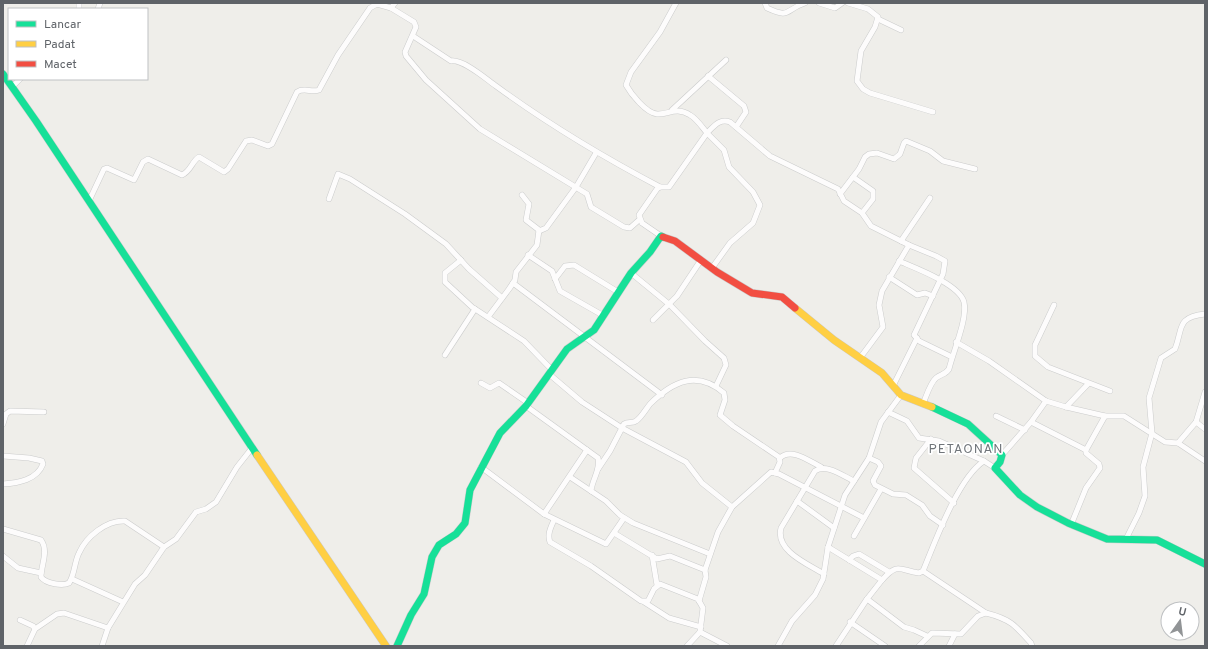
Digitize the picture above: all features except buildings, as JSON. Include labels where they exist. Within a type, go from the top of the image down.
[{"type":"street","points":[[391,8],[395,3]]},
{"type":"street","points":[[676,3],[660,32],[631,72],[626,85],[637,99],[652,112],[658,114],[672,110],[726,60]]},
{"type":"street","points":[[765,3],[767,8],[783,14],[788,13],[796,6],[804,3]]},
{"type":"street","points":[[819,3],[835,8],[838,8],[842,3]]},
{"type":"street","points":[[848,3],[873,11],[877,14],[878,19],[861,51],[857,81],[859,85],[870,93],[933,112]]},
{"type":"street","points":[[89,201],[104,169],[107,168],[131,180],[134,180],[143,162],[148,159],[182,175],[188,172],[196,159],[199,157],[224,172],[228,169],[246,141],[252,140],[268,146],[272,144],[297,92],[305,90],[320,90],[338,54],[370,8],[378,4],[391,8],[414,22],[416,27],[405,52],[406,56],[426,80],[480,128],[587,194],[591,207],[624,227],[630,228],[639,220],[639,215],[648,200],[660,187]]},
{"type":"street","points":[[878,19],[901,30]]},
{"type":"street","points":[[413,36],[451,61],[458,61],[479,74],[526,108],[596,153],[660,187],[669,188],[707,133],[720,121],[724,120],[736,127],[770,156],[838,189],[844,201],[862,213],[871,226],[945,261],[945,267],[940,280],[914,332],[917,338],[952,357]]},
{"type":"street","points":[[3,74],[13,86],[252,448],[386,646]]},
{"type":"street","points":[[708,76],[744,106],[746,112],[736,127]]},
{"type":"street","points":[[13,86],[19,80]]},
{"type":"street","points":[[672,110],[689,114],[724,150],[729,167],[753,192],[760,204],[759,210],[752,223],[730,243],[712,268]]},
{"type":"street","points":[[840,194],[853,177],[865,157],[869,154],[877,153],[894,159],[900,154],[904,143],[906,142],[930,151],[943,161],[975,169]]},
{"type":"street","points":[[539,231],[546,228],[576,187],[596,153]]},
{"type":"street","points":[[330,199],[337,176],[341,174],[346,176],[405,214],[446,244],[502,298]]},
{"type":"street","points":[[853,177],[873,191],[873,198],[862,213]]},
{"type":"street","points":[[488,317],[513,283],[516,272],[537,245],[539,231],[538,228],[526,220],[530,207],[522,195]]},
{"type":"street","points":[[900,241],[930,198]]},
{"type":"street","points":[[639,220],[661,236],[675,241],[700,260],[752,293],[760,296],[771,295],[782,297],[824,333],[882,373],[902,395],[942,411],[968,424],[1002,455]]},
{"type":"street","points":[[396,646],[411,614],[424,594],[432,557],[439,545],[456,534],[465,523],[470,490],[503,428],[527,404],[567,349],[594,330],[631,273],[650,252],[661,236]]},
{"type":"street","points":[[860,358],[882,326],[879,304],[882,291],[909,245]]},
{"type":"street","points":[[528,255],[552,271],[560,291],[604,316]]},
{"type":"street","points":[[461,260],[445,273],[444,279],[475,309],[524,340],[550,372],[582,402],[622,428],[686,462],[702,483],[732,507]]},
{"type":"street","points":[[653,320],[670,305],[700,260]]},
{"type":"street","points":[[900,261],[940,280],[960,295],[964,302],[964,313],[946,374],[936,378],[933,381],[923,404]]},
{"type":"street","points":[[555,279],[565,266],[574,264],[618,292]]},
{"type":"street","points":[[631,273],[670,305],[724,358],[726,365],[716,386]]},
{"type":"street","points":[[889,277],[917,295],[925,293],[932,296]]},
{"type":"street","points":[[513,283],[662,395]]},
{"type":"street","points":[[1054,305],[1035,345],[1034,353],[1048,367],[1088,384],[1110,391]]},
{"type":"street","points":[[445,354],[475,309]]},
{"type":"street","points":[[1126,539],[1142,505],[1144,496],[1143,467],[1152,434],[1149,398],[1161,358],[1175,349],[1178,331],[1184,321],[1197,315],[1205,314]]},
{"type":"street","points":[[893,386],[917,338]]},
{"type":"street","points":[[956,342],[989,361],[1046,400],[1066,407],[1105,416],[1120,415],[1128,417],[1165,442],[1178,443],[1205,461]]},
{"type":"street","points":[[591,491],[593,479],[598,469],[627,422],[636,421],[655,400],[686,380],[704,381],[716,386],[724,393],[725,396],[720,412],[721,417],[780,458]]},
{"type":"street","points":[[481,383],[490,388],[499,383],[598,458],[598,469]]},
{"type":"street","points":[[1066,407],[1088,384]]},
{"type":"street","points":[[1178,443],[1196,422],[1205,394]]},
{"type":"street","points":[[778,646],[792,621],[815,595],[824,574],[828,547],[840,507],[869,458],[881,422],[902,395]]},
{"type":"street","points":[[995,468],[1000,462],[1002,455],[1025,430],[1046,400]]},
{"type":"street","points":[[3,424],[6,414],[10,411],[44,412]]},
{"type":"street","points":[[888,412],[907,421],[917,437],[931,439],[984,461],[995,468],[1020,495],[1038,507],[1071,525],[1107,539],[1156,540],[1205,564]]},
{"type":"street","points":[[996,416],[1025,430]]},
{"type":"street","points":[[1086,450],[1105,416]]},
{"type":"street","points":[[1031,422],[1086,450],[1086,453],[1099,464],[1100,468],[1086,488],[1071,525]]},
{"type":"street","points":[[1196,422],[1205,429]]},
{"type":"street","points":[[931,439],[916,458],[914,468],[954,503]]},
{"type":"street","points":[[102,646],[108,628],[123,602],[164,547],[174,542],[196,512],[206,509],[216,502],[237,467],[252,448]]},
{"type":"street","points":[[544,514],[587,450]]},
{"type":"street","points":[[775,473],[780,462],[780,458],[785,454],[792,453],[820,467],[825,467],[854,481]]},
{"type":"street","points":[[3,456],[29,458],[42,461],[43,464],[39,472],[32,477],[22,482],[3,484]]},
{"type":"street","points":[[869,458],[880,464],[880,469],[873,481],[875,485],[893,494],[906,495],[922,505],[930,516],[943,525]]},
{"type":"street","points":[[923,571],[954,503],[974,468],[984,461]]},
{"type":"street","points":[[481,467],[544,514],[604,543],[608,542],[624,518]]},
{"type":"street","points":[[820,467],[815,471],[780,528],[779,537],[780,541],[796,558],[824,574]]},
{"type":"street","points":[[687,646],[700,630],[702,608],[699,600],[706,577],[704,570],[718,532],[732,507],[769,474],[775,473],[864,518]]},
{"type":"street","points":[[570,476],[606,501],[624,518],[710,554]]},
{"type":"street","points":[[854,536],[881,489]]},
{"type":"street","points":[[797,501],[834,528]]},
{"type":"street","points":[[554,520],[549,534],[550,542],[591,566],[658,613],[700,630],[727,646]]},
{"type":"street","points":[[3,529],[41,540],[45,554],[41,573],[43,579],[48,582],[67,584],[72,579],[79,553],[84,544],[110,523],[124,521],[164,547]]},
{"type":"street","points":[[614,533],[659,559],[670,556],[704,570]]},
{"type":"street","points":[[828,547],[882,580]]},
{"type":"street","points":[[849,560],[853,556],[859,554],[888,572]]},
{"type":"street","points":[[644,602],[648,601],[657,585],[652,555]]},
{"type":"street","points":[[3,556],[18,568],[41,573]]},
{"type":"street","points":[[836,646],[850,622],[888,572],[896,568],[903,568],[919,573],[923,571],[986,613],[1004,617],[1016,627],[1032,646]]},
{"type":"street","points":[[72,579],[123,602]]},
{"type":"street","points":[[657,585],[663,585],[699,600]]},
{"type":"street","points":[[867,598],[904,627],[927,636]]},
{"type":"street","points":[[27,646],[36,629],[57,614],[64,613],[108,628]]},
{"type":"street","points":[[919,646],[932,632],[955,634],[965,631],[973,621],[986,613]]},
{"type":"street","points":[[20,620],[36,629]]},
{"type":"street","points":[[850,622],[885,646]]},
{"type":"street","points":[[950,646],[955,634]]},
{"type":"traffic: fast","points":[[3,74],[36,121],[257,455]]},
{"type":"traffic: fast","points":[[397,646],[411,615],[424,594],[432,557],[439,545],[456,534],[465,523],[470,490],[500,433],[526,406],[567,349],[594,330],[631,273],[650,252],[661,236],[663,237]]},
{"type":"traffic: fast","points":[[932,407],[968,424],[1002,455],[1000,462],[995,468],[1020,495],[1037,507],[1068,523],[1107,539],[1157,540],[1205,564]]},
{"type":"traffic: slow","points":[[795,308],[834,340],[882,373],[901,395],[932,407]]},
{"type":"traffic: slow","points":[[257,455],[386,646]]},
{"type":"traffic: jam","points":[[663,237],[675,241],[717,272],[752,293],[782,297],[795,308]]},
{"type":"district","name":"PETAONAN","points":[[966,450]]}]
